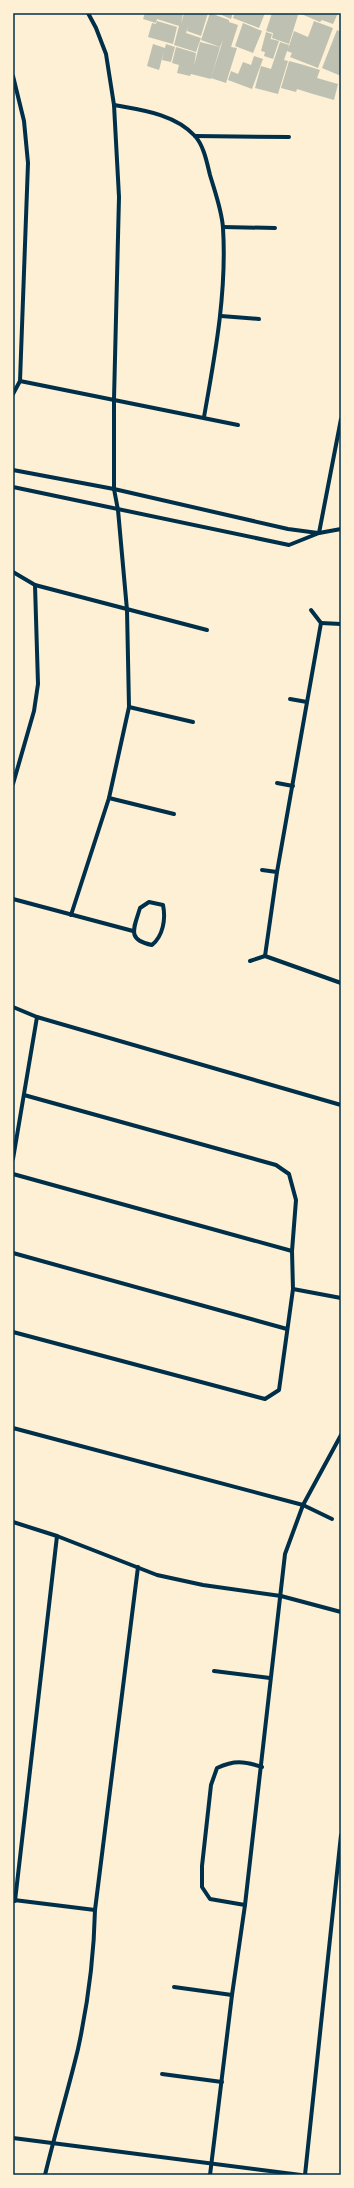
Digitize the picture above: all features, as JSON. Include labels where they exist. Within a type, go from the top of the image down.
[{"type":"street","points":[[71,915],[109,798],[130,707],[127,610],[118,510],[114,489],[114,399],[118,197],[114,105],[106,54],[96,28],[88,13]]},
{"type":"street","points":[[13,76],[24,121],[28,163],[20,381],[13,394]]},
{"type":"street","points":[[114,105],[162,115],[195,136],[202,148],[207,163],[223,227],[221,316],[204,417]]},
{"type":"street","points":[[195,136],[289,137]]},
{"type":"street","points":[[223,227],[275,228]]},
{"type":"street","points":[[221,316],[259,319]]},
{"type":"street","points":[[20,381],[238,425]]},
{"type":"street","points":[[319,534],[341,420]]},
{"type":"street","points":[[13,470],[114,489],[319,534]]},
{"type":"street","points":[[13,487],[289,545],[319,534],[341,530]]},
{"type":"street","points":[[13,572],[36,585],[207,630]]},
{"type":"street","points":[[13,784],[34,711],[38,684],[36,585]]},
{"type":"street","points":[[264,956],[320,623],[311,610]]},
{"type":"street","points":[[320,623],[341,624]]},
{"type":"street","points":[[290,699],[307,702]]},
{"type":"street","points":[[130,707],[193,722]]},
{"type":"street","points":[[277,783],[293,786]]},
{"type":"street","points":[[109,798],[174,814]]},
{"type":"street","points":[[262,870],[277,872]]},
{"type":"street","points":[[13,899],[133,931]]},
{"type":"street","points":[[149,902],[162,905],[165,915],[159,940],[152,945],[141,943],[134,936],[133,931],[140,908],[149,902]]},
{"type":"street","points":[[250,961],[264,956],[341,983]]},
{"type":"street","points":[[13,1007],[37,1017],[341,1105]]},
{"type":"street","points":[[13,1159],[37,1017]]},
{"type":"street","points":[[13,1332],[265,1399],[279,1390],[293,1289],[292,1251],[296,1200],[289,1174],[276,1166],[24,1095]]},
{"type":"street","points":[[13,1174],[292,1251]]},
{"type":"street","points":[[13,1252],[287,1329]]},
{"type":"street","points":[[293,1289],[341,1298]]},
{"type":"street","points":[[13,1428],[303,1505],[332,1519]]},
{"type":"street","points":[[210,2175],[262,1767],[270,1678],[285,1554],[303,1505],[341,1435]]},
{"type":"street","points":[[13,1522],[57,1536],[174,1580],[281,1596],[341,1612]]},
{"type":"street","points":[[57,1536],[14,1900],[95,1910]]},
{"type":"street","points":[[45,2175],[78,2048],[86,2006],[94,1952],[95,1910],[138,1567]]},
{"type":"street","points":[[214,1671],[270,1678]]},
{"type":"street","points":[[245,1905],[210,1899],[202,1887],[202,1866],[211,1785],[217,1768],[231,1762],[245,1761],[262,1767]]},
{"type":"street","points":[[305,2175],[341,1835]]},
{"type":"street","points":[[174,1987],[232,1995]]},
{"type":"street","points":[[162,2074],[222,2082]]},
{"type":"street","points":[[13,2138],[301,2175]]},
{"type":"building","points":[[145,13],[183,13],[181,24],[184,13],[208,13],[201,36],[187,31],[188,26],[186,33],[201,38],[196,52],[174,45],[179,26],[157,19],[156,23],[143,19]]},
{"type":"building","points":[[210,13],[238,25],[231,47],[237,48],[226,83],[211,78],[223,40],[220,47],[201,40]]},
{"type":"building","points":[[217,13],[233,13],[231,19]]},
{"type":"building","points":[[235,13],[265,13],[259,28],[233,18]]},
{"type":"building","points":[[272,13],[290,13],[298,15],[289,44],[272,38],[273,33],[266,31]]},
{"type":"building","points":[[299,13],[338,13],[333,24],[322,20],[320,22]]},
{"type":"building","points":[[157,21],[177,27],[173,44],[148,37],[152,23],[156,24]]},
{"type":"building","points":[[314,21],[333,28],[318,68],[290,57],[292,53],[287,51],[284,60],[288,61],[278,94],[255,88],[261,66],[271,69],[280,42],[289,45],[288,49],[294,31],[308,37]]},
{"type":"building","points":[[243,23],[262,31],[253,53],[235,46]]},
{"type":"building","points":[[337,30],[341,32],[341,76],[322,68]]},
{"type":"building","points":[[266,32],[272,34],[270,42],[271,39],[279,41],[273,59],[264,56],[265,52],[261,51]]},
{"type":"building","points":[[200,42],[220,47],[211,79],[191,74],[190,76],[177,73],[179,65],[172,63],[176,47],[196,53],[194,66]]},
{"type":"building","points":[[153,44],[165,48],[166,44],[175,47],[171,62],[162,60],[164,51],[159,70],[147,66]]},
{"type":"building","points":[[254,56],[263,59],[252,89],[228,80],[231,71],[238,74],[243,62],[251,65]]},
{"type":"building","points":[[289,61],[320,70],[317,78],[338,84],[334,100],[297,89],[296,92],[281,88]]}]
